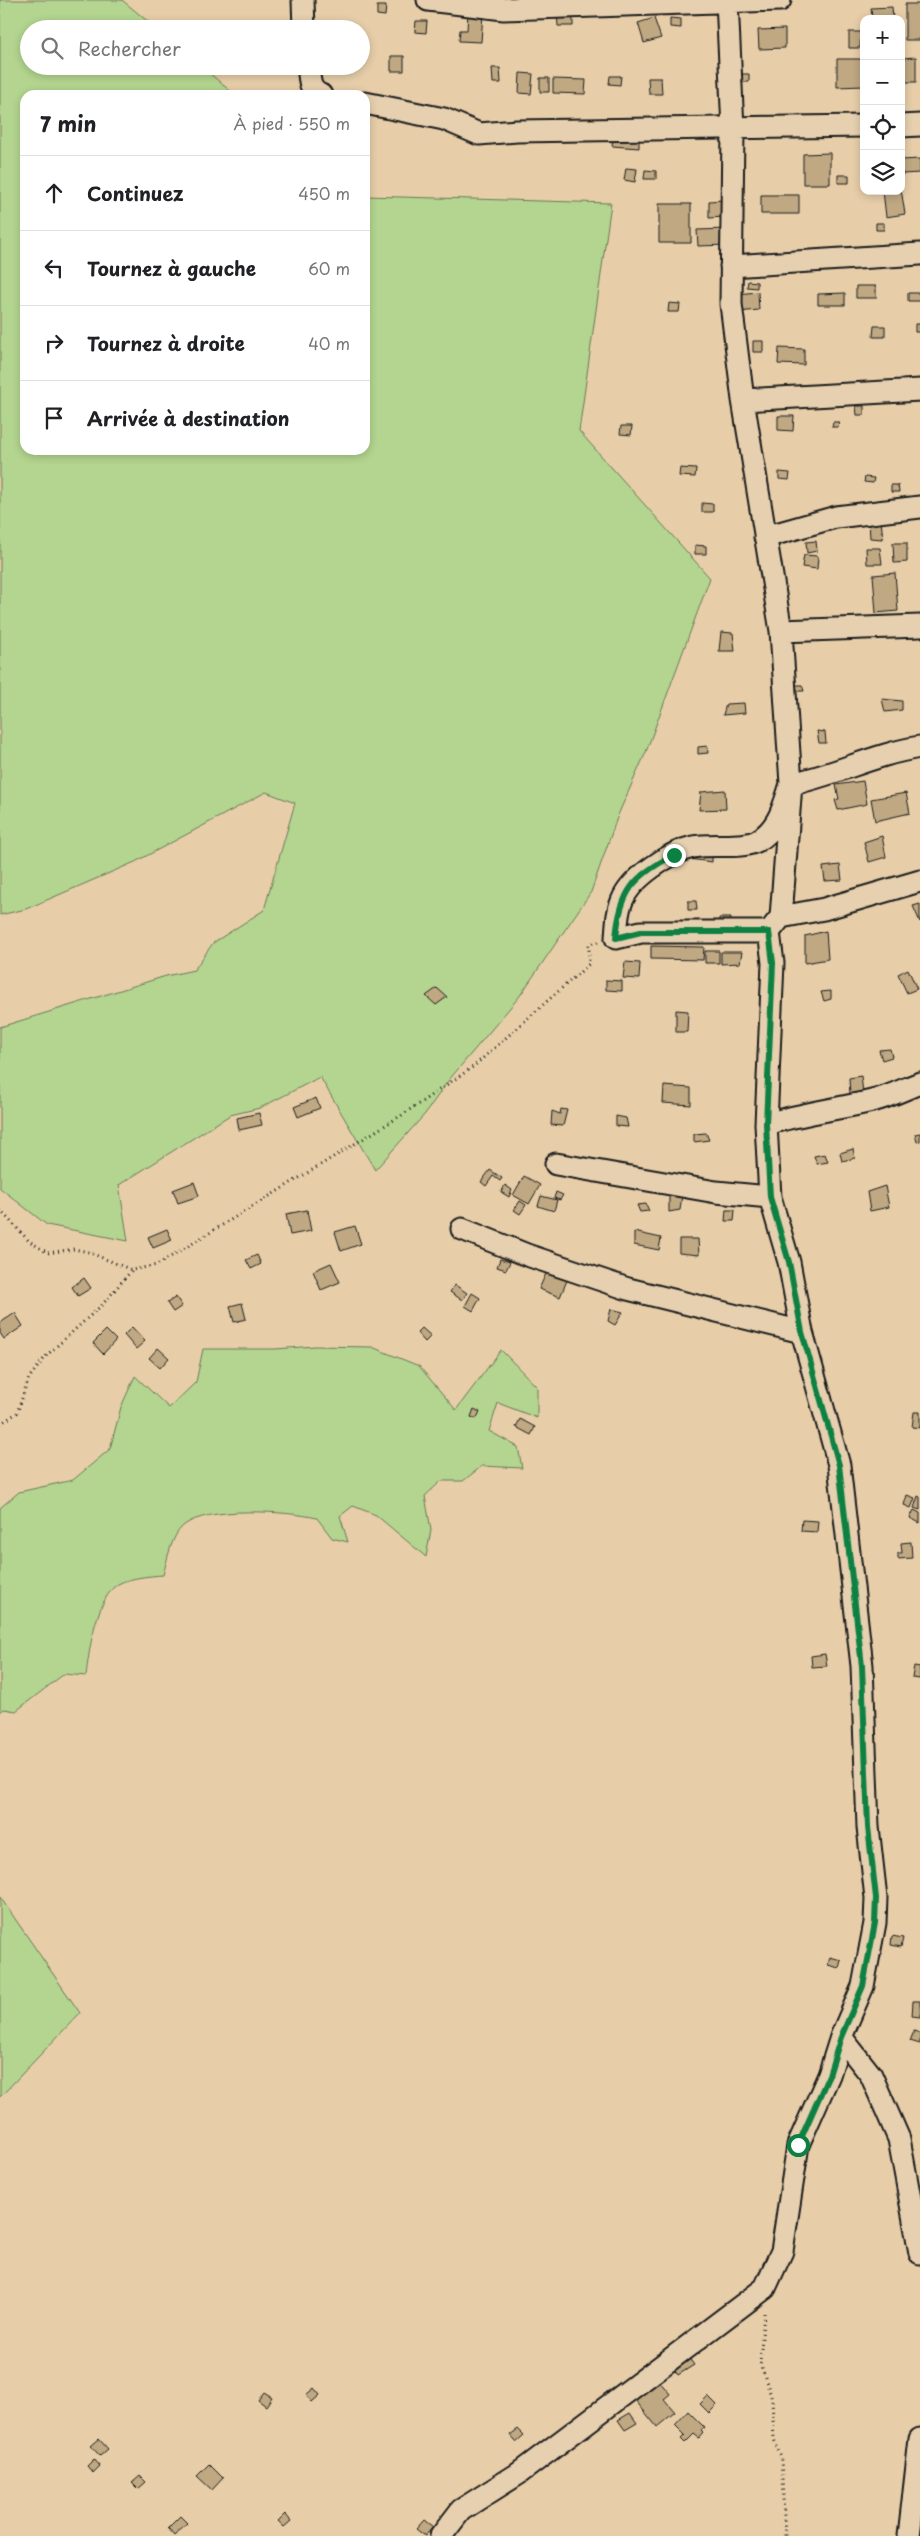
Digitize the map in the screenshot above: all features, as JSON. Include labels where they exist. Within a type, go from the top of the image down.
[{"type":"street","points":[[303,0],[303,20]]},
{"type":"street","points":[[438,1],[504,9],[780,0]]},
{"type":"street","points":[[440,2536],[462,2510],[518,2474],[766,2288],[782,2251],[798,2145],[829,2075],[841,2037],[863,1986],[875,1923],[876,1898],[868,1827],[862,1666],[839,1465],[802,1332],[789,1262],[770,1197],[766,1124],[773,963],[775,924],[791,784],[781,631],[764,537],[743,400],[731,304],[733,129],[727,2]]},
{"type":"street","points":[[309,75],[310,85],[313,90]]},
{"type":"street","points":[[370,104],[444,120],[479,134],[517,131],[860,126]]},
{"type":"street","points":[[905,126],[920,125]]},
{"type":"street","points":[[731,266],[920,254]]},
{"type":"street","points":[[743,400],[920,390]]},
{"type":"street","points":[[764,537],[836,517],[920,507]]},
{"type":"street","points":[[781,631],[920,626]]},
{"type":"street","points":[[791,784],[820,778],[893,751],[920,747]]},
{"type":"street","points":[[791,784],[778,823],[757,841],[692,847],[656,864],[622,900],[618,914],[616,938],[641,932],[775,924],[920,881]]},
{"type":"street","points":[[766,1124],[796,1115],[832,1110],[875,1100],[920,1083]]},
{"type":"street","points":[[556,1164],[716,1192],[770,1197]]},
{"type":"street","points":[[462,1229],[526,1255],[628,1289],[802,1332]]},
{"type":"street","points":[[841,2037],[870,2075],[899,2139],[920,2253]]},
{"type":"street","points":[[909,2536],[920,2439]]},
{"type":"path","points":[[0,1210],[29,1242],[48,1253],[74,1249],[88,1252],[132,1270],[156,1265],[402,1114],[473,1067],[589,964],[589,944],[616,938]]},
{"type":"path","points":[[0,1424],[17,1413],[30,1378],[47,1355],[102,1305],[132,1270]]},
{"type":"path","points":[[766,2288],[760,2362],[772,2399],[774,2439],[781,2458],[785,2536]]},
{"type":"green space","points":[[0,0],[122,0],[146,20],[20,20],[20,75],[212,75],[229,90],[20,90],[20,455],[370,455],[370,196],[611,203],[579,431],[710,578],[646,752],[618,815],[591,892],[519,997],[448,1081],[425,1114],[375,1170],[320,1077],[260,1108],[230,1115],[119,1185],[128,1241],[47,1225],[0,1188],[0,1027],[166,976],[194,970],[213,943],[264,910],[295,803],[266,792],[135,862],[26,909],[0,915]]},
{"type":"green space","points":[[315,1346],[372,1347],[419,1366],[456,1410],[501,1350],[537,1387],[537,1418],[498,1403],[489,1431],[518,1447],[522,1468],[482,1466],[463,1481],[441,1481],[425,1496],[431,1530],[426,1557],[376,1515],[353,1506],[340,1516],[348,1542],[332,1538],[317,1518],[287,1513],[228,1513],[209,1515],[194,1520],[183,1526],[175,1536],[163,1575],[124,1581],[114,1587],[107,1595],[94,1629],[86,1676],[64,1674],[16,1711],[4,1709],[0,1712],[0,1508],[19,1492],[73,1480],[110,1449],[121,1407],[135,1376],[169,1408],[196,1382],[203,1349],[275,1349]]},
{"type":"green space","points":[[0,1897],[80,2013],[0,2097]]},
{"type":"building","points":[[905,4],[920,4],[920,40],[905,40]]},
{"type":"building","points":[[377,6],[386,6],[385,16],[377,15]]},
{"type":"building","points":[[892,7],[893,15],[872,15],[871,8]]},
{"type":"building","points":[[573,11],[573,26],[558,26],[557,12]]},
{"type":"building","points":[[468,12],[483,13],[481,42],[459,41],[460,30],[467,30]]},
{"type":"building","points":[[654,18],[661,38],[644,43],[638,23]]},
{"type":"building","points":[[670,18],[681,19],[681,28],[670,27]]},
{"type":"building","points":[[416,21],[427,21],[426,33],[415,32]]},
{"type":"building","points":[[785,29],[785,48],[759,49],[758,30]]},
{"type":"building","points":[[849,32],[860,32],[860,48],[849,48]]},
{"type":"building","points":[[391,56],[404,56],[404,71],[391,71]]},
{"type":"building","points":[[916,57],[916,82],[905,82],[905,58]]},
{"type":"building","points":[[837,59],[860,59],[860,86],[837,87]]},
{"type":"building","points":[[492,68],[500,68],[501,83],[493,83]]},
{"type":"building","points":[[520,73],[533,74],[531,94],[519,93]]},
{"type":"building","points":[[737,74],[749,74],[749,82],[737,82]]},
{"type":"building","points":[[610,76],[621,76],[620,85],[609,84]]},
{"type":"building","points":[[540,78],[549,78],[549,92],[540,92]]},
{"type":"building","points":[[648,78],[661,78],[662,94],[649,94]]},
{"type":"building","points":[[553,79],[586,80],[585,94],[553,93]]},
{"type":"building","points":[[613,136],[639,138],[639,148],[612,146]]},
{"type":"building","points":[[830,153],[830,184],[803,184],[803,154]]},
{"type":"building","points":[[920,159],[920,173],[905,174],[905,160]]},
{"type":"building","points":[[626,168],[637,169],[635,182],[624,180]]},
{"type":"building","points":[[645,170],[656,171],[656,179],[644,179]]},
{"type":"building","points":[[838,175],[849,175],[849,183],[838,183]]},
{"type":"building","points":[[761,195],[799,195],[799,214],[761,214]]},
{"type":"building","points":[[883,195],[902,195],[905,214],[886,217]]},
{"type":"building","points":[[723,200],[724,217],[709,218],[709,201]]},
{"type":"building","points":[[659,204],[691,204],[691,243],[659,243]]},
{"type":"building","points":[[876,223],[884,223],[884,230],[876,230]]},
{"type":"building","points":[[727,229],[728,245],[698,246],[697,230]]},
{"type":"building","points":[[748,281],[757,282],[757,288],[747,287]]},
{"type":"building","points":[[856,286],[876,286],[876,298],[856,298]]},
{"type":"building","points":[[758,292],[759,310],[737,312],[736,294]]},
{"type":"building","points":[[845,293],[845,305],[818,305],[818,294]]},
{"type":"building","points":[[908,293],[920,293],[920,301],[908,301]]},
{"type":"building","points":[[669,303],[680,304],[679,312],[668,312]]},
{"type":"building","points":[[915,324],[920,324],[920,332],[915,332]]},
{"type":"building","points":[[874,326],[885,326],[885,337],[873,337]]},
{"type":"building","points":[[753,341],[763,341],[763,352],[753,352]]},
{"type":"building","points":[[779,348],[804,349],[804,365],[778,364]]},
{"type":"building","points":[[856,406],[864,406],[864,415],[857,415]]},
{"type":"building","points":[[778,416],[794,416],[793,431],[778,430]]},
{"type":"building","points":[[833,422],[839,422],[838,427],[832,427]]},
{"type":"building","points":[[621,426],[632,426],[631,435],[620,434]]},
{"type":"building","points":[[680,468],[696,469],[695,477],[679,476]]},
{"type":"building","points":[[779,472],[790,473],[789,480],[779,479]]},
{"type":"building","points":[[865,477],[874,478],[873,483],[864,482]]},
{"type":"building","points":[[891,485],[898,485],[899,492],[891,492]]},
{"type":"building","points":[[702,503],[713,504],[713,512],[702,512]]},
{"type":"building","points":[[881,520],[883,539],[870,538],[869,521]]},
{"type":"building","points":[[816,541],[817,551],[807,553],[806,542]]},
{"type":"building","points":[[893,543],[907,543],[907,562],[894,563]]},
{"type":"building","points":[[695,545],[706,546],[706,554],[695,554]]},
{"type":"building","points":[[866,548],[880,548],[882,564],[867,564]]},
{"type":"building","points":[[804,555],[818,556],[817,569],[802,567]]},
{"type":"building","points":[[895,573],[898,611],[876,613],[873,575]]},
{"type":"building","points":[[721,632],[733,633],[735,651],[719,651]]},
{"type":"building","points":[[795,685],[802,685],[804,691],[798,691]]},
{"type":"building","points":[[882,699],[902,701],[902,710],[885,712]]},
{"type":"building","points":[[744,703],[745,713],[723,715],[726,704]]},
{"type":"building","points":[[817,731],[825,732],[826,743],[819,743]]},
{"type":"building","points":[[707,746],[708,753],[698,754],[698,747]]},
{"type":"building","points":[[863,781],[867,804],[838,810],[835,800],[839,799],[836,785]]},
{"type":"building","points":[[725,790],[726,809],[699,810],[701,792]]},
{"type":"building","points":[[906,793],[910,813],[875,821],[871,799]]},
{"type":"building","points":[[882,836],[886,857],[869,862],[864,842]]},
{"type":"building","points":[[688,853],[712,855],[712,862],[688,859]]},
{"type":"building","points":[[840,865],[842,880],[825,881],[823,867]]},
{"type":"building","points":[[688,901],[696,901],[697,910],[688,910]]},
{"type":"building","points":[[920,904],[920,922],[913,906]]},
{"type":"building","points":[[719,918],[731,918],[730,926],[719,927]]},
{"type":"building","points":[[826,931],[828,959],[805,963],[805,936]]},
{"type":"building","points":[[651,946],[704,947],[703,960],[651,959]]},
{"type":"building","points":[[705,951],[719,951],[719,963],[705,963]]},
{"type":"building","points":[[721,952],[742,952],[740,963],[721,964]]},
{"type":"building","points":[[625,962],[640,963],[639,979],[623,978]]},
{"type":"building","points":[[908,969],[917,989],[907,993],[898,974]]},
{"type":"building","points":[[606,980],[622,981],[622,991],[606,990]]},
{"type":"building","points":[[437,988],[447,997],[436,1005],[426,996]]},
{"type":"building","points":[[831,991],[831,999],[824,1001],[821,992]]},
{"type":"building","points":[[676,1010],[688,1011],[687,1032],[676,1032]]},
{"type":"building","points":[[890,1049],[892,1057],[882,1060],[879,1050]]},
{"type":"building","points":[[861,1076],[863,1093],[850,1095],[849,1078]]},
{"type":"building","points":[[664,1086],[691,1088],[691,1105],[663,1103]]},
{"type":"building","points":[[316,1098],[320,1108],[298,1117],[294,1107]]},
{"type":"building","points":[[561,1109],[567,1110],[563,1126],[551,1125],[552,1111],[560,1114]]},
{"type":"building","points":[[259,1113],[262,1125],[239,1130],[237,1118]]},
{"type":"building","points":[[616,1116],[626,1118],[628,1127],[616,1126]]},
{"type":"building","points":[[706,1133],[709,1140],[694,1142],[694,1134]]},
{"type":"building","points":[[920,1133],[920,1141],[917,1142],[915,1134]]},
{"type":"building","points":[[853,1149],[855,1158],[842,1161],[840,1153]]},
{"type":"building","points":[[825,1154],[828,1162],[817,1164],[814,1156]]},
{"type":"building","points":[[490,1170],[502,1178],[500,1181],[493,1176],[486,1186],[481,1182]]},
{"type":"building","points":[[524,1176],[540,1185],[529,1204],[513,1195]]},
{"type":"building","points":[[194,1182],[199,1196],[178,1203],[173,1190]]},
{"type":"building","points":[[505,1185],[512,1190],[509,1197],[501,1192]]},
{"type":"building","points":[[885,1186],[889,1207],[870,1211],[867,1192]]},
{"type":"building","points":[[556,1192],[563,1195],[560,1200],[554,1198]]},
{"type":"building","points":[[669,1195],[682,1195],[680,1210],[669,1212]]},
{"type":"building","points":[[541,1196],[557,1200],[554,1211],[538,1206]]},
{"type":"building","points":[[520,1201],[526,1205],[520,1214],[514,1210]]},
{"type":"building","points":[[646,1204],[649,1211],[640,1212],[637,1205]]},
{"type":"building","points":[[307,1210],[311,1231],[290,1235],[286,1214]]},
{"type":"building","points":[[726,1210],[735,1210],[734,1221],[725,1221]]},
{"type":"building","points":[[355,1226],[361,1244],[341,1251],[335,1232]]},
{"type":"building","points":[[167,1229],[172,1240],[153,1248],[148,1237]]},
{"type":"building","points":[[634,1232],[661,1238],[659,1250],[634,1245]]},
{"type":"building","points":[[679,1239],[698,1239],[699,1255],[679,1253]]},
{"type":"building","points":[[257,1255],[261,1264],[251,1269],[246,1260]]},
{"type":"building","points":[[500,1259],[510,1262],[506,1270],[497,1267]]},
{"type":"building","points":[[331,1263],[340,1282],[321,1290],[313,1271]]},
{"type":"building","points":[[548,1269],[568,1278],[560,1297],[539,1289]]},
{"type":"building","points":[[84,1278],[91,1288],[78,1296],[72,1287]]},
{"type":"building","points":[[455,1285],[467,1293],[462,1300],[450,1292]]},
{"type":"building","points":[[472,1293],[480,1298],[473,1311],[465,1306]]},
{"type":"building","points":[[176,1297],[182,1306],[173,1312],[167,1303]]},
{"type":"building","points":[[242,1303],[246,1319],[234,1322],[230,1306]]},
{"type":"building","points":[[611,1309],[623,1312],[615,1325],[608,1321]]},
{"type":"building","points":[[15,1313],[23,1326],[4,1339],[0,1333],[0,1323]]},
{"type":"building","points":[[132,1327],[145,1341],[136,1349],[124,1335]]},
{"type":"building","points":[[422,1328],[431,1336],[425,1342],[417,1333]]},
{"type":"building","points":[[106,1330],[116,1340],[103,1354],[93,1343]]},
{"type":"building","points":[[158,1348],[169,1358],[160,1368],[149,1358]]},
{"type":"building","points":[[474,1409],[480,1412],[476,1419],[471,1417]]},
{"type":"building","points":[[914,1412],[920,1412],[920,1428],[912,1427]]},
{"type":"building","points":[[520,1419],[535,1427],[531,1435],[516,1427]]},
{"type":"building","points":[[907,1495],[915,1498],[911,1508],[904,1505]]},
{"type":"building","points":[[918,1496],[920,1497],[920,1510],[914,1508]]},
{"type":"building","points":[[914,1510],[920,1513],[920,1523],[910,1518]]},
{"type":"building","points":[[802,1520],[818,1521],[817,1532],[801,1531]]},
{"type":"building","points":[[911,1542],[912,1558],[898,1559],[898,1553],[902,1553],[901,1543]]},
{"type":"building","points":[[825,1654],[827,1666],[812,1667],[811,1656]]},
{"type":"building","points":[[914,1666],[920,1667],[920,1679],[912,1678]]},
{"type":"building","points":[[892,1936],[903,1938],[901,1947],[891,1945]]},
{"type":"building","points":[[830,1957],[841,1960],[839,1968],[828,1965]]},
{"type":"building","points":[[913,2001],[920,2001],[920,2017],[912,2016]]},
{"type":"building","points":[[914,2031],[920,2033],[920,2044],[910,2041]]},
{"type":"building","points":[[688,2357],[694,2365],[678,2375],[673,2368]]},
{"type":"building","points":[[659,2381],[670,2394],[664,2399],[675,2412],[657,2427],[635,2400]]},
{"type":"building","points":[[314,2388],[320,2395],[312,2402],[306,2395]]},
{"type":"building","points":[[264,2392],[272,2397],[266,2406],[258,2400]]},
{"type":"building","points":[[708,2396],[717,2405],[709,2413],[700,2404]]},
{"type":"building","points":[[688,2411],[704,2427],[701,2431],[703,2433],[699,2438],[694,2434],[685,2443],[681,2439],[685,2435],[675,2425]]},
{"type":"building","points":[[630,2413],[637,2423],[625,2430],[618,2420]]},
{"type":"building","points":[[518,2429],[524,2435],[516,2442],[510,2435]]},
{"type":"building","points":[[99,2439],[108,2449],[100,2456],[91,2446]]},
{"type":"building","points":[[94,2459],[100,2466],[93,2473],[87,2466]]},
{"type":"building","points":[[209,2464],[223,2478],[212,2490],[197,2476]]},
{"type":"building","points":[[140,2476],[146,2482],[138,2489],[132,2483]]},
{"type":"building","points":[[285,2514],[291,2521],[284,2527],[278,2521]]},
{"type":"building","points":[[180,2516],[187,2523],[174,2535],[168,2528]]},
{"type":"building","points":[[424,2520],[433,2527],[425,2536],[416,2529]]},
{"type":"route","points":[[674,855],[656,864],[630,889],[622,900],[618,914],[616,938],[632,932],[769,932],[773,963],[766,1124],[770,1197],[789,1262],[802,1332],[839,1465],[862,1666],[868,1827],[876,1898],[875,1923],[863,1986],[841,2037],[829,2075],[798,2145]]}]
